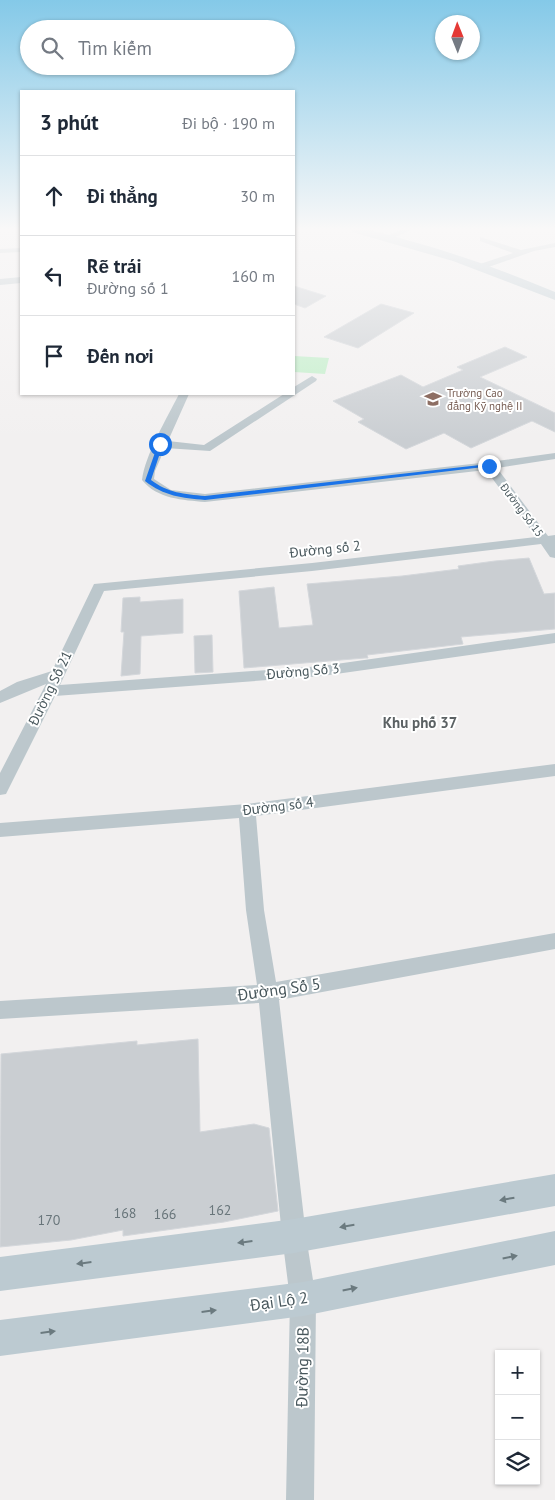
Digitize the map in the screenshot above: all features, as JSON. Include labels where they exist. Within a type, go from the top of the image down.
[{"type":"street","points":[[295,379],[312,379],[295,391]]},
{"type":"street","points":[[184,395],[160,444],[148,480],[159,489],[179,496],[205,498],[489,466],[555,456]]},
{"type":"street","points":[[160,444],[206,449],[289,395]]},
{"type":"street","name":"Đường Số 15","points":[[489,466],[550,540],[555,554]]},
{"type":"street","name":"Đường số 2","points":[[99,588],[312,567],[550,540]]},
{"type":"street","name":"Đường Số 21","points":[[0,789],[50,691],[99,588]]},
{"type":"street","name":"Đường Số 3","points":[[50,691],[322,671],[555,638]]},
{"type":"street","points":[[0,698],[22,686],[56,675]]},
{"type":"street","name":"Đường số 4","points":[[0,830],[247,811],[555,770]]},
{"type":"street","points":[[247,811],[255,910],[268,993],[294,1236]]},
{"type":"street","name":"Đường Số 5","points":[[0,1010],[268,993],[555,941]]},
{"type":"street","points":[[0,1274],[294,1236],[555,1190]]},
{"type":"street","name":"Đường 18B","points":[[294,1236],[302,1298],[300,1500]]},
{"type":"street","name":"Đại Lộ 2","points":[[0,1338],[302,1298],[555,1248]]},
{"type":"green space","points":[[295,356],[329,358],[325,374],[295,372]]},
{"type":"building","points":[[295,300],[319,300],[305,308],[295,304]]},
{"type":"building","points":[[381,304],[414,313],[358,348],[324,337]]},
{"type":"building","points":[[505,347],[527,357],[480,377],[555,413],[555,432],[532,421],[471,448],[444,433],[406,449],[358,422],[364,419],[333,401],[401,375],[423,387],[463,370],[457,367]]},
{"type":"building","points":[[529,558],[544,594],[555,593],[555,629],[461,637],[463,644],[367,655],[368,658],[244,668],[239,591],[274,587],[279,628],[313,625],[307,584],[402,576],[459,569],[458,566]]},
{"type":"building","points":[[140,597],[140,602],[183,599],[183,633],[141,636],[140,674],[121,676],[124,632],[121,632],[123,598]]},
{"type":"building","points":[[212,635],[213,672],[195,673],[194,636]]},
{"type":"building","points":[[198,1039],[200,1132],[254,1124],[269,1128],[278,1211],[224,1222],[123,1236],[123,1230],[71,1240],[0,1247],[1,1054],[137,1041],[137,1045]]},
{"type":"place","name":"Trường Cao đẳng Kỹ nghệ II","points":[[433,399]]},
{"type":"district","name":"Khu phố 37","points":[[420,723]]},
{"type":"route","points":[[160,444],[149,471],[148,480],[152,485],[179,496],[205,498],[489,466]]}]
